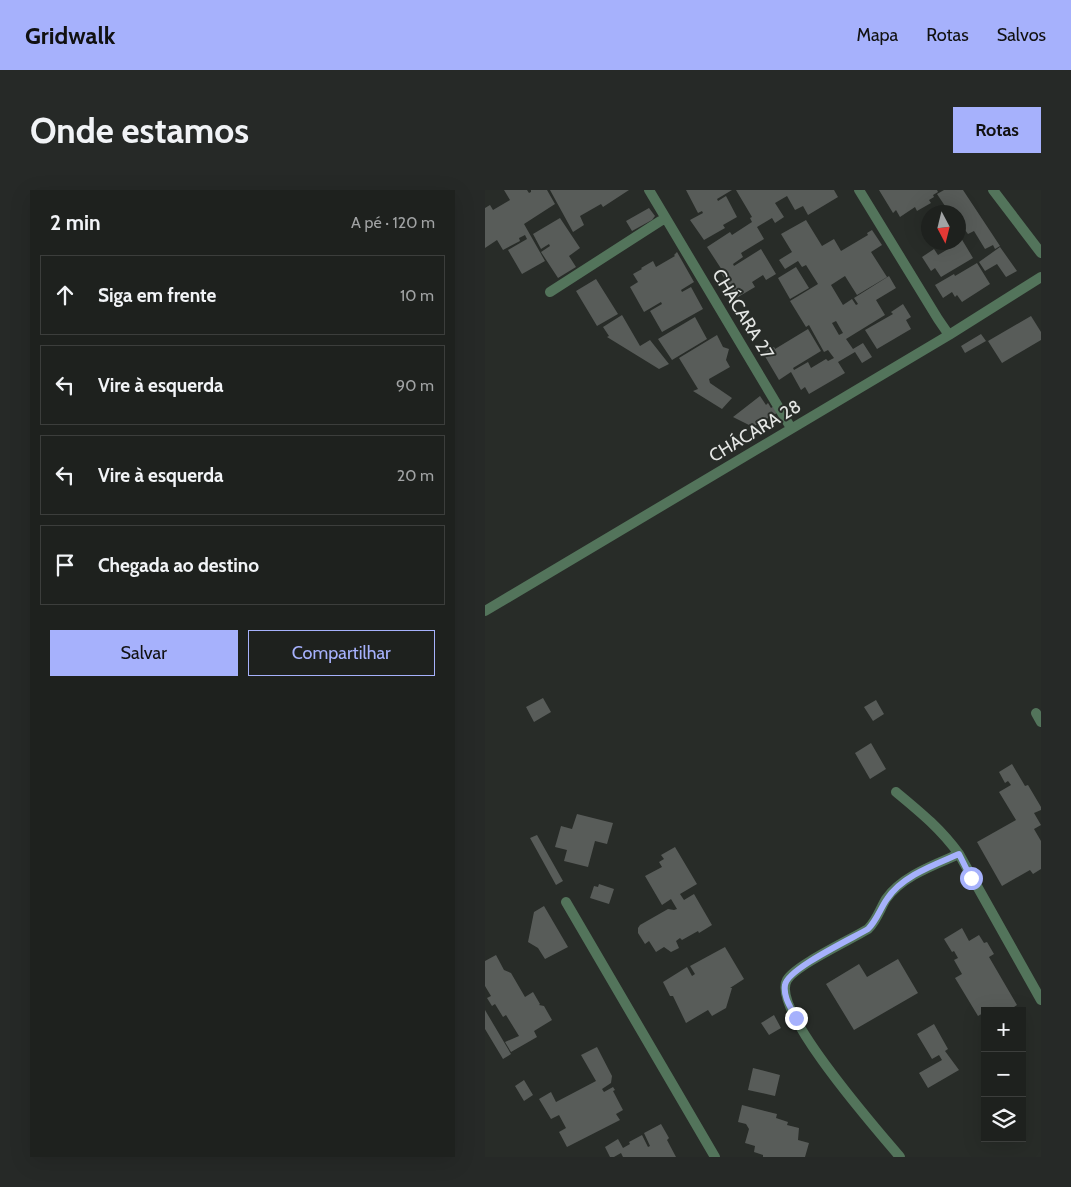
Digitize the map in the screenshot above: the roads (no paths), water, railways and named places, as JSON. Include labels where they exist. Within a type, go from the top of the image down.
[{"type":"street","name":"CHÁCARA 27","points":[[649,190],[791,428]]},
{"type":"street","points":[[859,190],[949,335]]},
{"type":"street","points":[[993,190],[1041,253]]},
{"type":"street","points":[[550,292],[665,218]]},
{"type":"street","name":"CHÁCARA 28","points":[[485,611],[949,335],[1041,277]]},
{"type":"street","points":[[1036,712],[1041,722]]},
{"type":"street","points":[[895,792],[933,822],[959,854],[1041,1000]]},
{"type":"street","points":[[900,1157],[823,1063],[787,1000],[785,985],[789,977],[805,964],[868,929],[873,924],[887,899],[898,886],[909,878],[959,854]]},
{"type":"street","points":[[566,902],[715,1157]]}]
